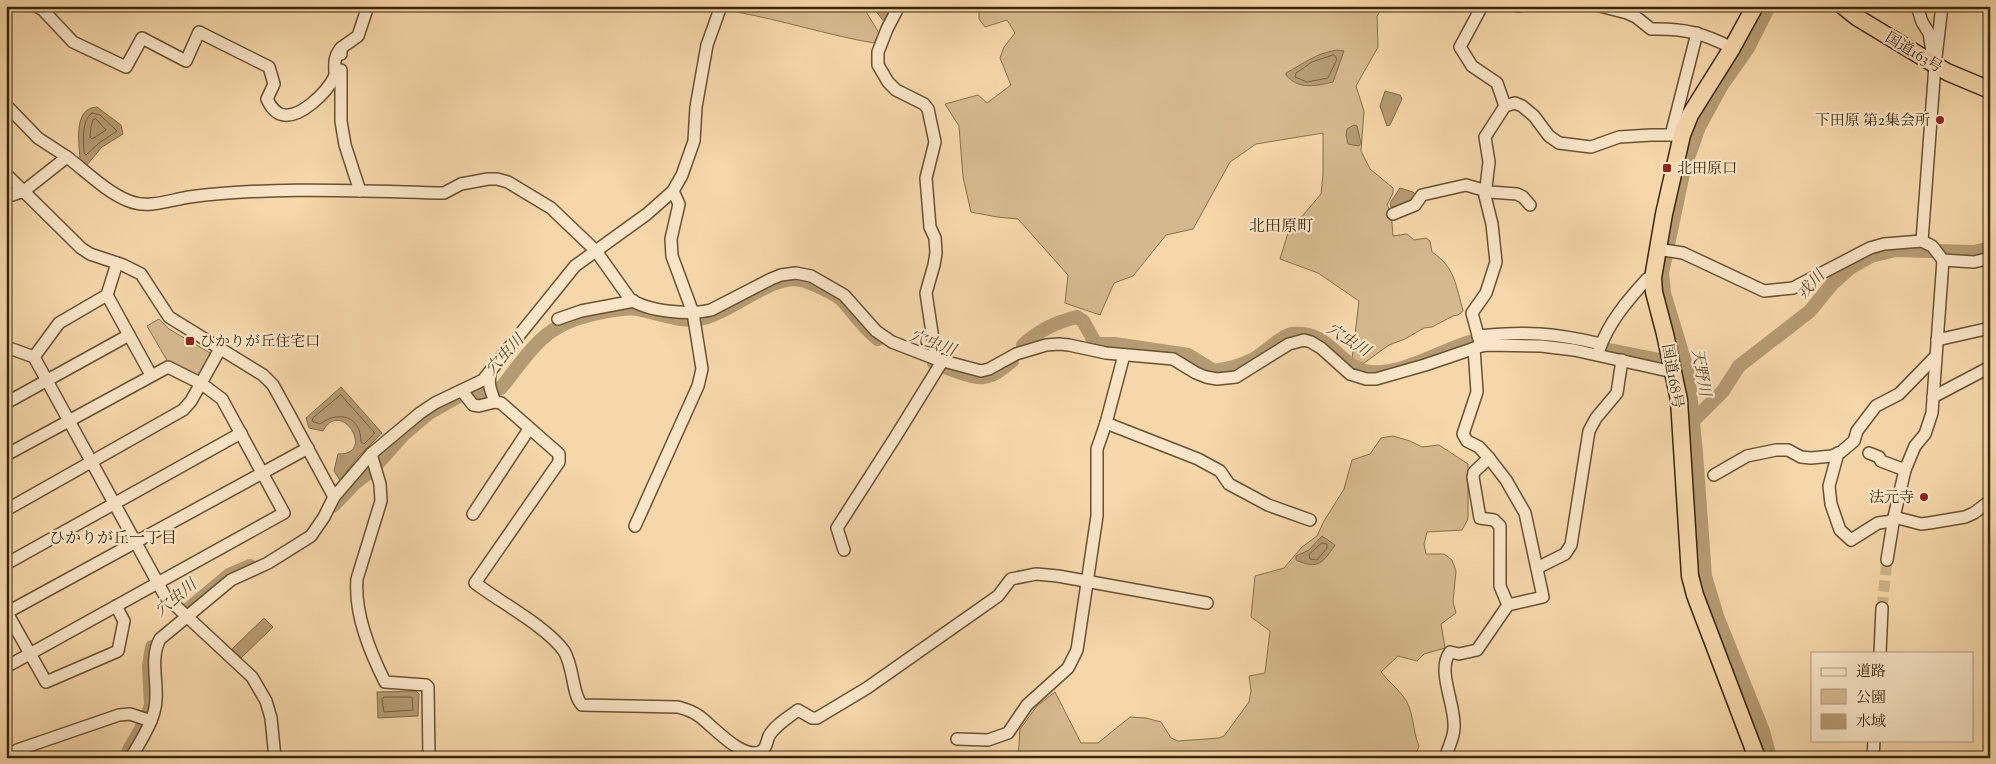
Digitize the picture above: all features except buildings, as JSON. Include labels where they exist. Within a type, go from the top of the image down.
[{"type":"highway","name":"国道168号","points":[[1755,6],[1732,48],[1677,135],[1653,278],[1654,292],[1679,400],[1690,576],[1695,595],[1757,758]]},
{"type":"highway","name":"国道163号","points":[[1843,6],[1858,18],[1935,59],[1961,79],[1990,90]]},
{"type":"street","points":[[36,6],[43,10],[73,42],[126,67],[142,38],[186,61],[199,32],[269,67],[274,84],[267,99],[272,109],[280,114],[292,114],[320,98],[335,76],[334,62],[336,56],[341,48],[358,36],[368,6]]},
{"type":"street","points":[[131,758],[154,712],[156,646],[160,639],[231,580],[268,563],[311,536],[334,498],[372,454],[420,413],[435,403],[484,380],[575,266],[647,214],[673,191],[682,175],[694,142],[696,107],[707,45],[721,6]]},
{"type":"street","points":[[844,550],[837,528],[896,436],[939,360],[926,294],[936,253],[935,238],[929,218],[926,178],[935,142],[928,109],[924,104],[896,90],[888,82],[878,64],[878,52],[898,6]]},
{"type":"street","points":[[1482,6],[1460,47],[1472,66],[1497,83],[1504,106]]},
{"type":"street","points":[[1600,6],[1632,15],[1650,30],[1683,30],[1697,33],[1732,48]]},
{"type":"street","points":[[1917,6],[1922,22],[1929,33],[1935,59]]},
{"type":"street","points":[[1942,6],[1935,59],[1927,243],[1943,260],[1974,262],[1990,258]]},
{"type":"street","points":[[1445,758],[1454,727],[1449,691],[1444,673],[1447,656],[1450,652],[1459,654],[1477,650],[1508,605],[1543,598],[1525,513],[1506,480],[1490,458],[1478,447],[1467,441],[1463,434],[1477,392],[1477,343],[1472,313],[1486,293],[1496,256],[1485,191],[1489,162],[1485,137],[1504,106],[1515,103],[1534,116],[1549,136],[1559,143],[1590,147],[1619,137],[1677,135],[1697,33]]},
{"type":"street","points":[[341,48],[341,121],[345,145],[360,191]]},
{"type":"street","points":[[6,105],[38,138],[67,157],[107,188],[130,202],[155,204],[187,197],[261,191],[444,193],[461,184],[496,179],[508,182],[550,208],[596,251],[630,299],[634,301],[674,312],[693,313],[711,310],[781,275],[806,274],[844,295],[876,331],[892,342],[939,360],[981,371],[989,370],[1016,354],[1046,345],[1059,344],[1124,355],[1173,359],[1206,377],[1229,378],[1236,377],[1289,344],[1304,340],[1321,348],[1350,374],[1357,377],[1376,379],[1425,365],[1477,343],[1599,349],[1622,360],[1673,372]]},
{"type":"street","points":[[6,197],[24,191],[67,157]]},
{"type":"street","points":[[6,174],[81,248],[90,254],[141,274],[169,318],[263,374],[273,385],[334,498]]},
{"type":"street","points":[[1393,214],[1415,205],[1422,194],[1466,184],[1485,191],[1517,194],[1523,197],[1530,205]]},
{"type":"street","points":[[636,526],[698,386],[702,369],[693,313],[672,256],[671,238],[679,204],[673,191]]},
{"type":"street","points":[[1658,249],[1683,253],[1764,292],[1793,288],[1870,248],[1884,244],[1927,243]]},
{"type":"street","points":[[1886,560],[1893,519],[1905,470],[1915,446],[1925,434],[1932,413],[1943,260]]},
{"type":"street","points":[[34,357],[58,323],[106,295],[117,263]]},
{"type":"street","points":[[1599,349],[1622,307],[1647,279],[1653,278]]},
{"type":"street","points":[[106,295],[152,375]]},
{"type":"street","points":[[558,319],[581,311],[634,301]]},
{"type":"street","points":[[1937,340],[1990,328]]},
{"type":"street","points":[[6,403],[129,335]]},
{"type":"street","points":[[6,352],[12,349],[34,357],[165,596],[252,677],[266,701],[272,718],[275,758]]},
{"type":"street","points":[[6,510],[183,410],[202,384],[220,349]]},
{"type":"street","points":[[957,739],[988,740],[1008,733],[1027,705],[1068,668],[1077,650],[1097,516],[1097,449],[1124,355]]},
{"type":"street","points":[[1714,475],[1747,456],[1776,450],[1788,450],[1801,457],[1811,458],[1838,453],[1854,441],[1857,431],[1876,406],[1899,394],[1936,357]]},
{"type":"street","points":[[1537,568],[1565,554],[1571,545],[1589,431],[1596,418],[1618,393],[1622,360]]},
{"type":"street","points":[[6,454],[168,366],[202,384],[222,399],[284,513],[6,666]]},
{"type":"street","points":[[1933,397],[1990,367]]},
{"type":"street","points":[[490,374],[488,383],[490,393],[495,402]]},
{"type":"street","points":[[462,391],[467,400],[473,405],[501,403],[559,454],[559,462],[475,583],[535,625],[562,648],[569,658],[578,700],[582,705],[678,707],[689,710],[708,723],[736,747],[753,753],[762,751],[766,747],[769,735],[776,727],[798,710],[812,718],[817,718],[867,688],[998,596],[1011,579],[1036,574],[1058,576],[1207,603]]},
{"type":"street","points":[[1106,423],[1198,459],[1220,471],[1229,484],[1268,505],[1310,520]]},
{"type":"street","points":[[473,514],[529,429]]},
{"type":"street","points":[[6,564],[241,433]]},
{"type":"street","points":[[116,606],[124,621],[118,651],[46,682],[7,612],[308,448]]},
{"type":"street","points":[[1838,453],[1829,486],[1831,504],[1840,530],[1851,540],[1878,523],[1893,519],[1929,524],[1964,517],[1974,513],[1990,502]]},
{"type":"street","points":[[1869,453],[1905,470]]},
{"type":"street","points":[[372,454],[380,484],[381,501],[357,579],[356,588],[359,609],[373,658],[385,682],[426,685],[428,687],[429,758]]},
{"type":"street","points":[[1490,458],[1474,472],[1472,477],[1480,518],[1494,520],[1500,526],[1500,586],[1508,605]]},
{"type":"street","points":[[1880,652],[1882,608]]},
{"type":"street","points":[[19,758],[17,750],[119,715],[130,714],[151,721]]},
{"type":"street","points":[[1873,758],[1874,742]]},
{"type":"green space","points":[[734,6],[837,6],[865,10],[879,33],[874,43],[736,12]]},
{"type":"green space","points":[[979,6],[1384,6],[1377,16],[1378,47],[1356,86],[1364,111],[1361,151],[1370,169],[1393,188],[1393,193],[1387,205],[1391,212],[1393,236],[1407,234],[1414,240],[1426,238],[1430,241],[1432,252],[1446,264],[1454,278],[1463,311],[1432,327],[1424,328],[1405,339],[1389,345],[1364,363],[1358,363],[1352,359],[1359,301],[1318,273],[1280,259],[1288,233],[1321,194],[1323,133],[1256,144],[1230,162],[1193,229],[1166,235],[1133,276],[1114,283],[1100,315],[1065,303],[1068,275],[1018,219],[971,212],[963,177],[959,126],[945,104],[978,95],[987,103],[1011,85],[1000,58],[1004,47],[1015,33],[1007,20],[985,27],[979,19]]},
{"type":"green space","points":[[159,319],[169,329],[210,353],[211,358],[200,375],[195,377],[168,362],[147,326]]},
{"type":"green space","points":[[1393,436],[1422,447],[1439,445],[1468,464],[1468,519],[1462,530],[1427,532],[1424,544],[1426,554],[1444,554],[1452,560],[1456,571],[1453,602],[1456,613],[1441,624],[1445,648],[1424,654],[1417,661],[1398,656],[1381,672],[1407,701],[1419,746],[1416,754],[1403,758],[1018,758],[1020,729],[1037,706],[1055,692],[1081,743],[1098,743],[1130,717],[1146,718],[1161,722],[1171,738],[1178,741],[1224,736],[1249,702],[1251,691],[1249,676],[1265,673],[1270,631],[1251,617],[1255,576],[1284,568],[1302,547],[1317,536],[1344,489],[1352,460],[1370,454],[1381,438]]},
{"type":"water","points":[[872,6],[895,6],[885,23]]},
{"type":"water","points":[[1337,50],[1344,51],[1333,82],[1308,86],[1296,83],[1286,75],[1286,73],[1316,56]]},
{"type":"water","points":[[1385,91],[1400,95],[1402,99],[1390,125],[1387,126],[1380,106]]},
{"type":"water","points":[[97,107],[121,125],[123,134],[102,147],[86,166],[78,164],[80,159],[79,127],[81,119],[89,109]]},
{"type":"water","points":[[1354,125],[1357,126],[1361,143],[1359,146],[1348,144],[1347,129]]},
{"type":"water","points":[[1400,188],[1413,192],[1418,197],[1396,208],[1391,207],[1390,203]]},
{"type":"water","points":[[341,387],[382,433],[358,457],[340,480],[334,471],[338,454],[349,452],[355,446],[352,430],[338,420],[330,422],[323,431],[309,428],[306,418]]},
{"type":"water","points":[[1322,536],[1335,545],[1323,560],[1319,563],[1310,564],[1296,560],[1296,556],[1309,550]]},
{"type":"water","points":[[264,618],[273,627],[241,658],[232,649]]},
{"type":"water","points":[[416,691],[419,694],[418,716],[378,718],[377,692]]},
{"type":"waterway","name":"天野川","points":[[1769,6],[1748,48],[1722,85],[1699,127],[1684,169],[1662,273],[1664,293],[1688,372],[1705,576],[1717,616],[1763,731],[1770,758]]},
{"type":"waterway","name":"戎川","points":[[1693,421],[1723,391],[1739,366],[1810,311],[1832,284],[1850,268],[1871,256],[1895,250],[1974,252],[1990,248]]},
{"type":"waterway","name":"穴虫川","points":[[333,506],[355,483],[371,471],[403,435],[429,413],[459,396],[501,388],[523,359],[543,338],[568,322],[584,316],[629,308],[679,319],[696,320],[727,309],[766,287],[790,279],[801,280],[823,288],[842,300],[878,339]]},
{"type":"waterway","name":"穴虫川","points":[[1023,345],[1048,327],[1077,317],[1083,321],[1096,344],[1115,344],[1188,355],[1214,371],[1254,359],[1288,335],[1305,334],[1324,342],[1355,367],[1365,371],[1378,372],[1405,367],[1458,346],[1492,338],[1558,340]]},
{"type":"waterway","name":"穴虫川","points":[[1589,346],[1680,364]]},
{"type":"waterway","name":"穴虫川","points":[[934,363],[966,375],[984,377],[996,373],[1012,361]]},
{"type":"waterway","name":"穴虫川","points":[[186,611],[229,575],[250,566]]},
{"type":"waterway","name":"穴虫川","points":[[127,758],[129,750],[151,706],[149,666],[152,647]]},
{"type":"tunnel","points":[[1882,608],[1887,560]]},
{"type":"place","name":"下田原 第2集会所","points":[[1940,120]]},
{"type":"place","name":"北田原口","points":[[1667,168]]},
{"type":"place","name":"ひかりが丘住宅口","points":[[190,341]]},
{"type":"place","name":"法元寺","points":[[1924,497]]},
{"type":"district","name":"北田原町","points":[[1281,225]]},
{"type":"district","name":"ひかりが丘一丁目","points":[[113,537]]}]
